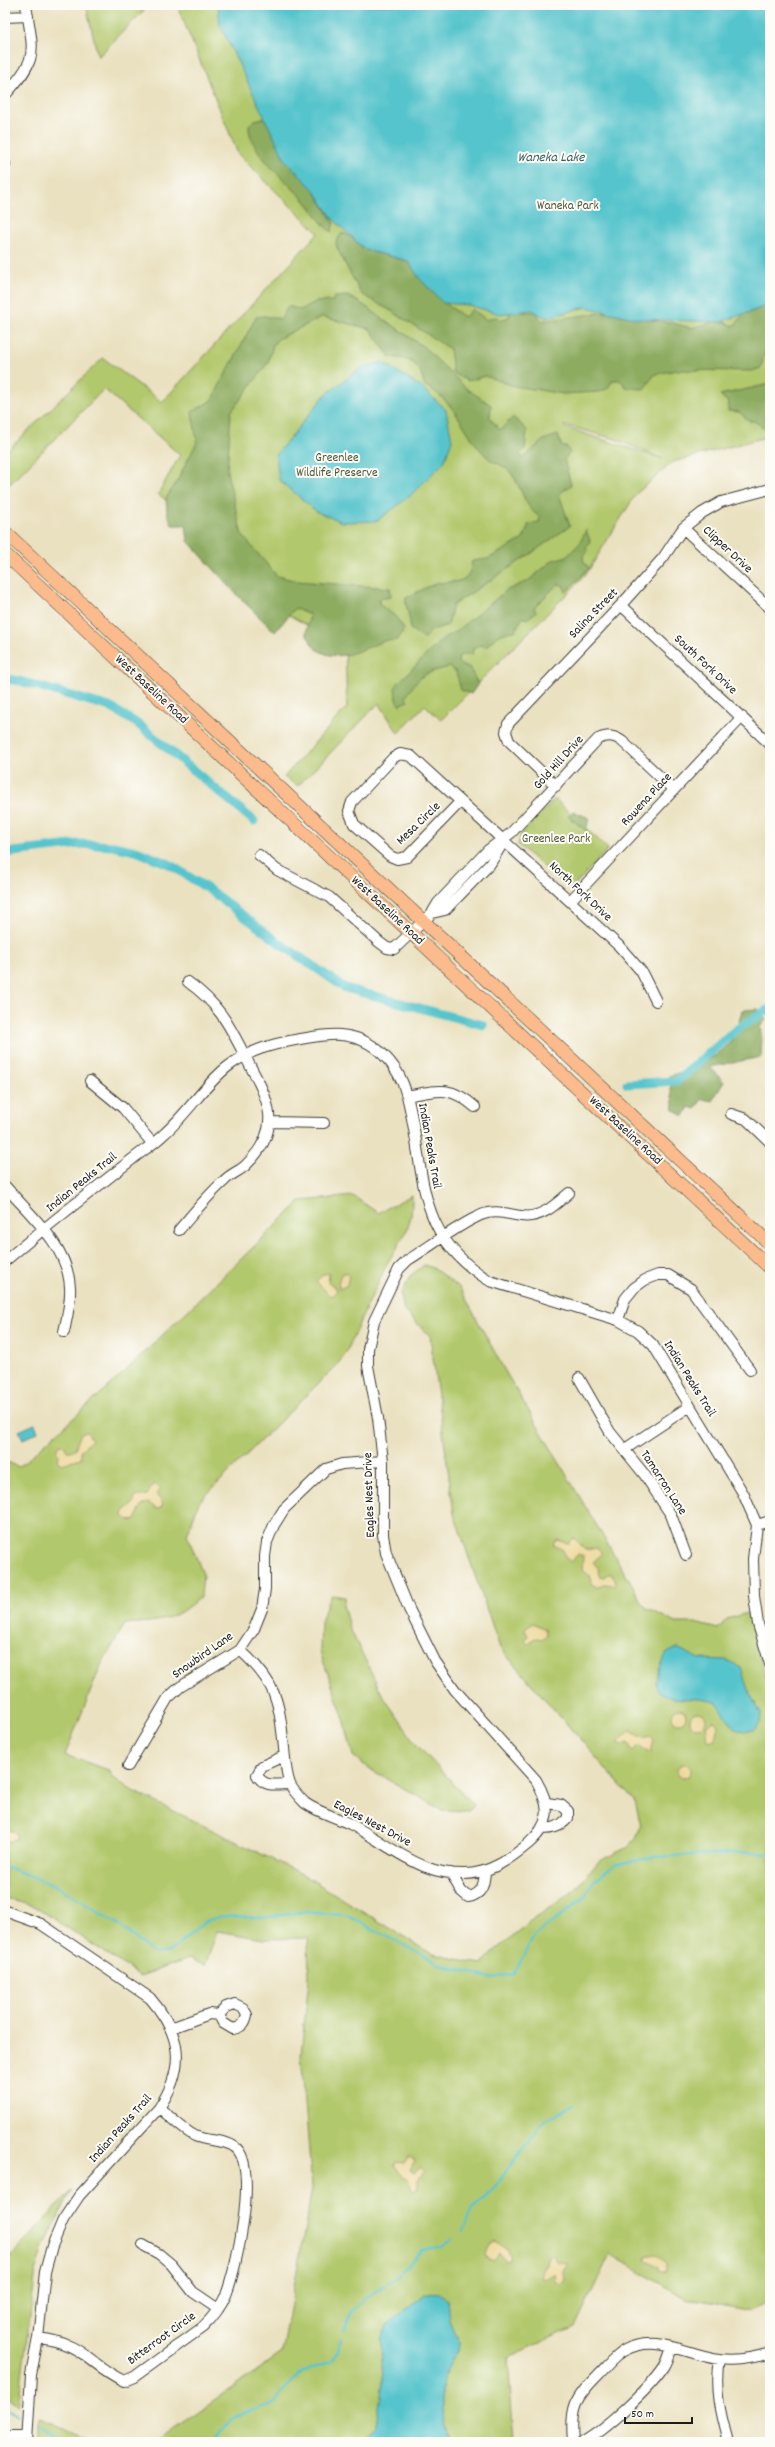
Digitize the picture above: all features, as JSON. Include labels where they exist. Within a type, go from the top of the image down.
[{"type":"main road","name":"West Baseline Road","points":[[5,532],[428,917],[770,1244]]},
{"type":"main road","name":"West Baseline Road","points":[[5,554],[770,1268]]},
{"type":"main road","points":[[99,641],[110,629]]},
{"type":"street","points":[[5,95],[25,74],[31,62],[32,42],[26,5]]},
{"type":"street","points":[[5,17],[28,16]]},
{"type":"street","name":"Salina Street","points":[[556,786],[509,741],[506,732],[508,724],[621,605],[663,558],[683,528],[702,513],[721,502],[770,489]]},
{"type":"street","name":"Clipper Drive","points":[[683,528],[770,608]]},
{"type":"street","name":"South Fork Drive","points":[[621,605],[770,744]]},
{"type":"street","name":"Rowena Place","points":[[571,900],[742,717]]},
{"type":"street","name":"Gold Hill Drive","points":[[259,855],[277,870],[330,897],[387,948],[394,949],[412,934],[428,917],[438,903],[488,850],[504,840],[598,740],[606,736],[615,736],[674,790]]},
{"type":"street","name":"Mesa Circle","points":[[400,754],[393,758],[352,802],[349,811],[354,824],[390,856],[397,859],[407,857],[460,802]]},
{"type":"street","name":"North Fork Drive","points":[[400,754],[411,756],[460,802],[571,900],[627,954],[641,971],[656,1001]]},
{"type":"street","points":[[179,1230],[224,1180],[245,1166],[256,1153],[265,1137],[270,1122],[266,1096],[220,1011],[208,996],[188,982]]},
{"type":"street","name":"Indian Peaks Trail","points":[[5,1261],[164,1134],[219,1074],[245,1055],[271,1045],[289,1041],[339,1035],[354,1037],[374,1046],[390,1061],[401,1077],[407,1096],[423,1192],[443,1238],[475,1271],[490,1281],[618,1320],[638,1331],[653,1345],[743,1493],[757,1525]]},
{"type":"street","points":[[90,1081],[123,1108],[152,1143]]},
{"type":"street","points":[[407,1096],[440,1090],[451,1091],[462,1096],[475,1107]]},
{"type":"street","points":[[731,1114],[746,1119],[770,1142]]},
{"type":"street","points":[[270,1122],[324,1123]]},
{"type":"street","points":[[5,1186],[44,1230],[61,1253],[68,1269],[70,1294],[64,1332]]},
{"type":"street","name":"Eagles Nest Drive","points":[[547,1803],[536,1780],[455,1690],[435,1661],[409,1609],[386,1553],[383,1535],[383,1462],[378,1418],[368,1366],[369,1340],[374,1320],[399,1269],[408,1260],[482,1214],[501,1211],[522,1216],[535,1215],[551,1209],[569,1193]]},
{"type":"street","points":[[618,1320],[625,1299],[634,1288],[645,1280],[658,1275],[668,1275],[691,1289],[750,1370]]},
{"type":"street","name":"Tamarron Lane","points":[[579,1378],[610,1432],[625,1449],[671,1515],[686,1555]]},
{"type":"street","name":"Tamarron Lane","points":[[625,1449],[690,1406]]},
{"type":"street","name":"Snowbird Lane","points":[[128,1766],[168,1698],[180,1687],[240,1650],[254,1628],[262,1609],[265,1589],[265,1556],[267,1542],[274,1525],[284,1509],[326,1469],[342,1464],[383,1462]]},
{"type":"street","points":[[770,1521],[757,1525],[753,1560],[754,1596],[758,1624],[770,1664]]},
{"type":"street","name":"Eagles Nest Drive","points":[[240,1650],[258,1666],[275,1695],[280,1710],[284,1756],[290,1784],[304,1802],[317,1811],[344,1821],[425,1866],[451,1873],[485,1872],[515,1854],[541,1829]]},
{"type":"street","points":[[284,1756],[262,1766],[257,1775],[260,1781],[267,1785],[290,1784]]},
{"type":"street","points":[[547,1803],[561,1805],[568,1811],[568,1818],[562,1825],[552,1829],[541,1829],[545,1824],[547,1803]]},
{"type":"street","points":[[451,1873],[461,1891],[468,1897],[476,1896],[480,1892],[485,1872]]},
{"type":"street","name":"Indian Peaks Trail","points":[[5,1911],[41,1924],[94,1958],[150,1998],[163,2014],[171,2028],[178,2056],[176,2075],[169,2092],[159,2108],[79,2196],[63,2220],[52,2246],[45,2272],[38,2338],[31,2375],[27,2439]]},
{"type":"street","points":[[171,2028],[209,2014],[219,2015]]},
{"type":"street","name":"Bitterroot Circle","points":[[38,2338],[56,2340],[73,2346],[124,2381],[134,2377],[203,2327],[218,2309],[226,2294],[240,2241],[247,2190],[243,2158],[232,2145],[196,2136],[159,2108]]},
{"type":"street","points":[[143,2245],[159,2254],[171,2264],[193,2292],[218,2309]]},
{"type":"street","points":[[573,2442],[571,2418],[577,2398],[581,2392],[622,2351],[636,2345],[651,2343],[719,2359],[756,2357],[770,2353]]},
{"type":"street","points":[[583,2442],[602,2430],[657,2376],[665,2366],[672,2347]]},
{"type":"street","points":[[719,2359],[716,2380],[717,2401],[728,2442]]},
{"type":"street","points":[[5,2436],[27,2439]]},
{"type":"green space","points":[[86,5],[149,5],[98,57]]},
{"type":"green space","name":"Waneka Park","points":[[177,5],[770,5],[770,436],[673,462],[636,494],[585,576],[441,720],[425,705],[398,733],[379,703],[298,786],[284,777],[347,707],[345,647],[289,615],[234,569],[193,521],[158,494],[180,455],[104,389],[5,489],[5,453],[103,358],[162,402],[318,233],[238,154]],"holes":[[[564,425],[615,439],[663,459],[564,427]]]},
{"type":"green space","points":[[263,118],[271,122],[300,175],[314,190],[334,223],[331,232],[305,201],[270,166],[255,145],[250,135],[249,125],[255,120]]},
{"type":"green space","points":[[342,233],[350,236],[365,250],[408,261],[420,278],[434,292],[448,305],[465,317],[472,309],[488,321],[489,318],[497,317],[500,320],[509,317],[510,312],[536,312],[542,321],[609,312],[616,309],[620,315],[677,324],[691,328],[713,322],[725,322],[734,326],[744,314],[770,305],[770,352],[765,352],[761,368],[752,371],[678,370],[655,374],[644,389],[627,388],[620,380],[613,380],[607,389],[599,392],[563,394],[514,386],[485,376],[468,381],[453,373],[450,349],[393,312],[361,294],[337,248],[336,242]]},
{"type":"green space","points":[[347,296],[359,302],[424,347],[467,389],[491,405],[490,418],[500,430],[513,417],[527,430],[525,449],[519,455],[524,458],[543,440],[558,435],[562,447],[567,447],[570,453],[564,459],[571,485],[559,494],[570,526],[453,605],[448,625],[432,630],[424,638],[410,629],[406,598],[435,584],[454,582],[464,579],[470,570],[472,561],[488,559],[523,539],[529,524],[539,522],[540,517],[530,508],[511,473],[488,458],[472,439],[460,419],[446,401],[424,385],[420,371],[417,367],[413,363],[404,359],[390,357],[370,329],[322,317],[278,339],[273,345],[268,363],[231,412],[227,472],[242,535],[277,576],[297,581],[390,588],[391,597],[379,599],[380,605],[395,616],[404,628],[399,638],[395,640],[381,642],[349,654],[332,655],[324,653],[313,646],[306,633],[310,615],[295,608],[275,632],[240,598],[188,541],[186,525],[172,525],[167,511],[166,498],[176,483],[197,442],[192,412],[212,400],[256,317],[264,316],[281,319],[288,306],[301,310],[315,302],[333,301],[334,297]]},
{"type":"green space","points":[[770,384],[770,414],[765,428],[754,421],[749,421],[739,412],[728,411],[729,403],[720,395]]},
{"type":"green space","points":[[586,530],[590,541],[586,548],[588,550],[583,556],[584,562],[589,568],[566,592],[563,585],[558,584],[534,608],[536,612],[527,619],[523,617],[515,631],[507,632],[499,636],[491,641],[487,647],[480,645],[473,649],[472,655],[468,654],[459,656],[458,662],[462,666],[469,667],[478,684],[471,694],[461,690],[456,672],[449,667],[428,673],[419,679],[406,697],[408,701],[400,705],[396,700],[395,686],[443,638],[455,632],[507,590],[528,581],[553,560],[567,556],[580,543]]},
{"type":"green space","name":"Greenlee Park","points":[[555,799],[608,849],[572,888],[568,887],[518,845],[521,834]]},
{"type":"green space","points":[[573,811],[589,818],[586,831],[568,816]]},
{"type":"green space","points":[[758,1009],[766,1020],[760,1027],[762,1038],[761,1057],[710,1067],[724,1082],[712,1101],[702,1099],[695,1109],[689,1107],[684,1116],[674,1110],[669,1076],[696,1066],[716,1055],[731,1041],[736,1031],[742,1010]]},
{"type":"green space","points":[[412,1195],[412,1208],[408,1227],[385,1268],[345,1355],[336,1366],[199,1502],[187,1535],[203,1574],[201,1596],[182,1611],[166,1619],[125,1624],[101,1665],[65,1755],[109,1770],[114,1778],[131,1790],[304,1875],[432,1954],[481,1964],[526,1924],[575,1890],[599,1861],[628,1847],[636,1839],[641,1826],[635,1802],[500,1648],[454,1514],[430,1336],[404,1311],[401,1294],[410,1276],[424,1265],[433,1268],[460,1288],[505,1371],[645,1607],[676,1623],[695,1623],[718,1629],[727,1619],[747,1613],[770,1691],[770,2301],[750,2311],[685,2298],[610,2254],[575,2327],[508,2357],[514,2442],[156,2442],[282,2353],[312,2188],[301,2054],[309,1980],[308,1938],[263,1939],[217,1931],[205,1966],[189,1959],[140,1976],[36,1907],[5,1898],[5,1521],[8,1504],[5,1503],[5,1461],[19,1467],[116,1380],[301,1201],[353,1196],[378,1213]]},
{"type":"green space","points":[[332,1595],[345,1597],[343,1605],[349,1627],[383,1696],[416,1744],[474,1805],[469,1811],[442,1810],[368,1768],[353,1756],[344,1719],[320,1652],[321,1622],[327,1603]]},
{"type":"green space","points":[[72,2190],[43,2247],[36,2270],[18,2406],[5,2392],[5,2263]]},
{"type":"green space","points":[[38,2416],[93,2442],[38,2442]]},
{"type":"sand","points":[[329,1273],[328,1283],[337,1289],[335,1294],[330,1296],[316,1281],[324,1274]]},
{"type":"sand","points":[[343,1273],[346,1273],[349,1276],[347,1285],[340,1289],[338,1282]]},
{"type":"sand","points":[[87,1432],[92,1440],[81,1450],[81,1458],[62,1464],[58,1462],[59,1455],[56,1452],[59,1445],[63,1444],[67,1451],[71,1451],[75,1449],[81,1433]]},
{"type":"sand","points":[[154,1484],[161,1489],[156,1494],[163,1504],[161,1508],[157,1509],[149,1503],[141,1507],[134,1521],[128,1520],[123,1516],[124,1511],[133,1504],[135,1497],[147,1495]]},
{"type":"sand","points":[[574,1538],[586,1550],[597,1548],[601,1551],[601,1555],[593,1562],[599,1569],[600,1576],[605,1577],[610,1573],[616,1581],[615,1585],[604,1584],[596,1587],[592,1584],[589,1575],[582,1570],[583,1556],[578,1554],[571,1562],[565,1557],[563,1550],[553,1545],[556,1540],[569,1543]]},
{"type":"sand","points":[[533,1623],[545,1629],[547,1635],[542,1639],[534,1637],[529,1644],[525,1641],[528,1635],[524,1630]]},
{"type":"sand","points":[[679,1709],[684,1711],[686,1716],[684,1721],[679,1723],[674,1721],[672,1716],[674,1711]]},
{"type":"sand","points":[[695,1712],[701,1712],[706,1717],[704,1726],[701,1728],[695,1728],[690,1723],[690,1717]]},
{"type":"sand","points":[[714,1720],[718,1724],[715,1739],[708,1741],[706,1726]]},
{"type":"sand","points":[[630,1731],[643,1738],[650,1736],[654,1740],[651,1752],[647,1752],[639,1745],[633,1751],[628,1743],[623,1745],[618,1743]]},
{"type":"sand","points":[[684,1764],[689,1766],[691,1771],[689,1776],[684,1778],[679,1776],[677,1771],[679,1766]]},
{"type":"sand","points":[[5,1811],[9,1814],[9,1830],[15,1832],[18,1838],[6,1843]]},
{"type":"sand","points":[[409,2156],[415,2160],[410,2170],[414,2173],[420,2168],[424,2172],[418,2180],[418,2187],[415,2190],[412,2190],[408,2180],[402,2177],[394,2166],[397,2162],[404,2163]]},
{"type":"sand","points":[[495,2242],[508,2249],[510,2256],[509,2259],[505,2260],[499,2253],[492,2260],[487,2259],[485,2254],[491,2244]]},
{"type":"sand","points":[[552,2255],[558,2263],[568,2264],[563,2271],[566,2279],[562,2284],[556,2282],[555,2273],[547,2278],[542,2277],[542,2270],[546,2265],[547,2259]]},
{"type":"sand","points":[[656,2255],[666,2263],[666,2272],[660,2272],[658,2267],[645,2260],[646,2257]]},
{"type":"water","name":"Waneka Lake","points":[[218,5],[770,5],[770,305],[721,322],[638,319],[586,307],[546,318],[532,310],[500,314],[468,305],[443,303],[419,278],[408,261],[365,250],[333,219],[314,190],[285,160],[220,25]]},
{"type":"water","points":[[382,362],[421,387],[446,410],[452,440],[444,462],[410,496],[377,521],[342,522],[317,512],[279,480],[276,455],[325,395],[361,368]]},
{"type":"water","points":[[35,1424],[38,1432],[23,1439],[19,1431]]},
{"type":"water","points":[[677,1648],[700,1659],[726,1660],[741,1667],[748,1690],[761,1714],[760,1723],[754,1730],[744,1732],[735,1729],[716,1702],[699,1699],[671,1698],[660,1693],[657,1688],[656,1681],[659,1671],[666,1654]]},
{"type":"water","points":[[426,2293],[438,2294],[448,2300],[450,2320],[459,2342],[458,2351],[446,2370],[442,2388],[442,2410],[449,2442],[361,2442],[376,2426],[383,2382],[381,2339],[386,2326]]},
{"type":"waterway","points":[[5,679],[20,681],[110,707],[138,724],[254,821]]},
{"type":"waterway","points":[[5,853],[80,844],[113,846],[136,851],[169,864],[208,889],[278,942],[345,988],[483,1025]]},
{"type":"waterway","points":[[627,1084],[677,1081],[737,1029],[767,1010],[770,1010]]},
{"type":"waterway","points":[[5,1869],[10,1868],[60,1888],[119,1925],[154,1954],[169,1952],[206,1921],[222,1916],[262,1918],[302,1912],[346,1915],[442,1965],[490,1978],[513,1975],[535,1935],[584,1898],[593,1881],[616,1864],[655,1857],[749,1852],[770,1854]]},
{"type":"waterway","points":[[463,2232],[472,2210],[492,2191],[542,2122],[574,2104]]},
{"type":"waterway","points":[[344,2330],[351,2313],[366,2297],[397,2278],[421,2250],[442,2246],[453,2238]]},
{"type":"waterway","points":[[216,2442],[217,2437],[233,2417],[275,2403],[298,2375],[330,2361],[338,2352],[341,2340]]},
{"type":"waterway","points":[[5,2409],[17,2415]]},
{"type":"waterway","points":[[40,2426],[68,2442]]},
{"type":"park label","name":"Greenlee Wildlife Preserve","points":[[337,466]]}]
